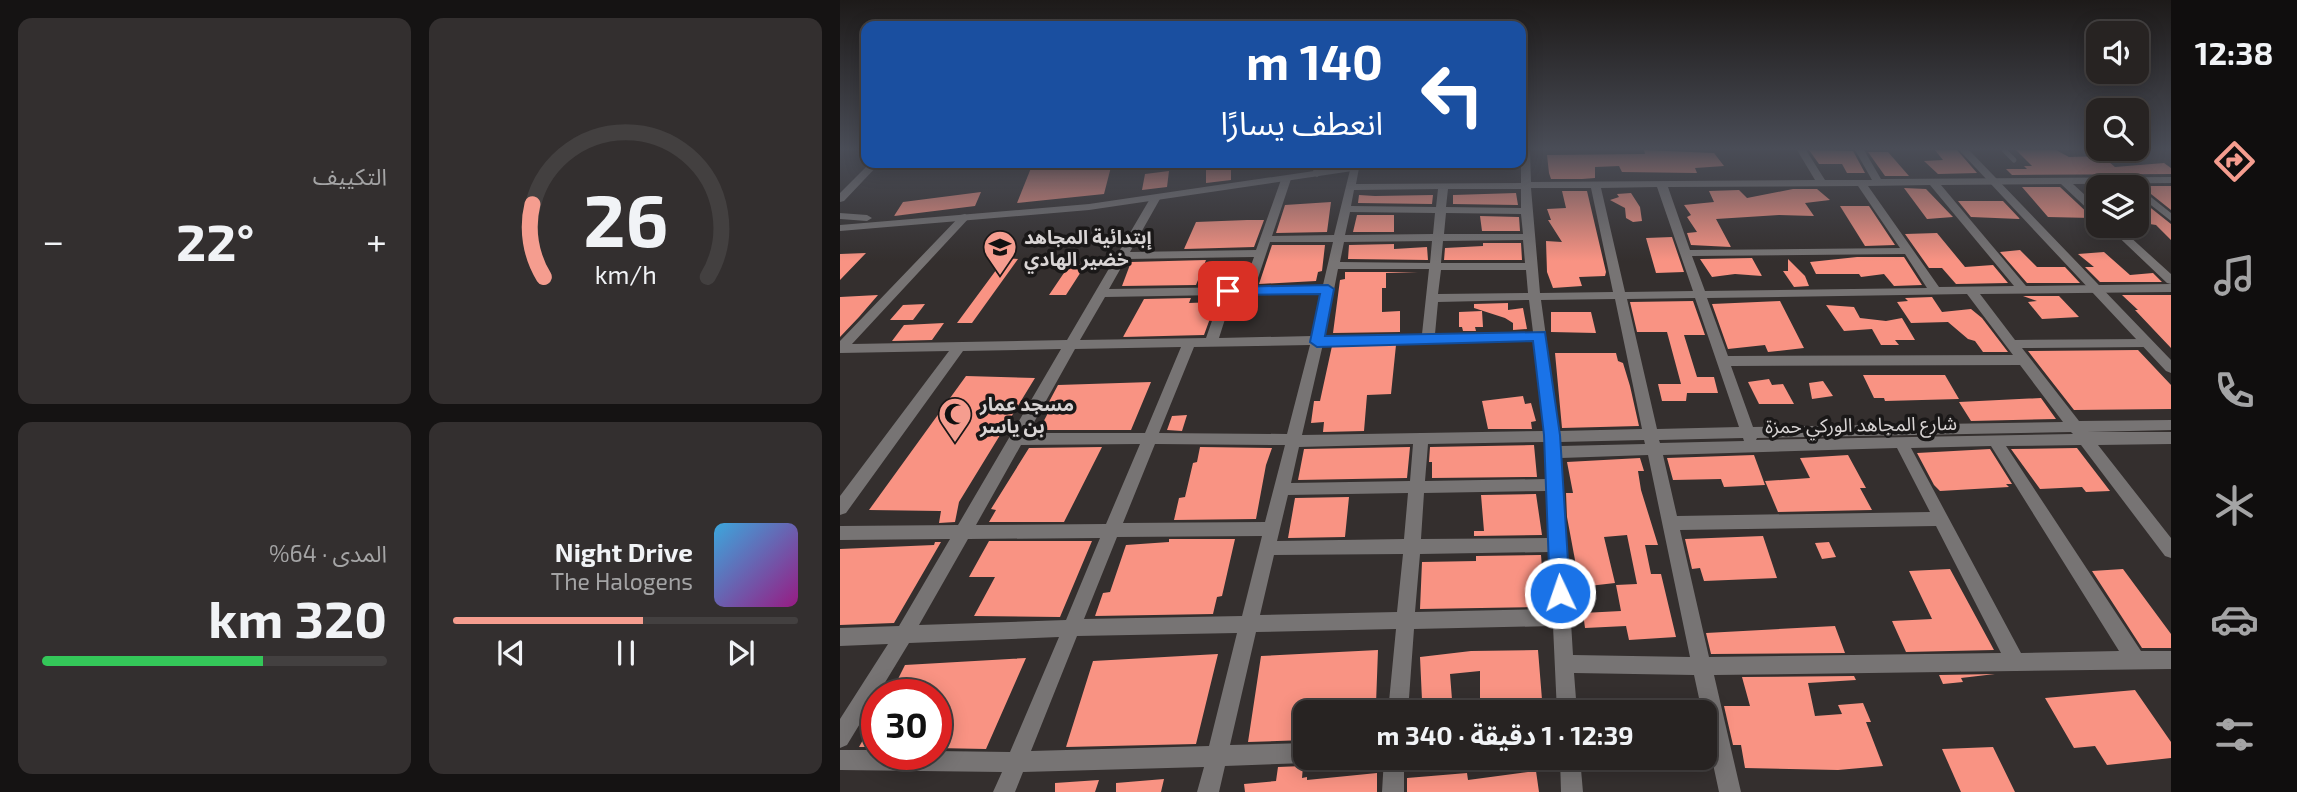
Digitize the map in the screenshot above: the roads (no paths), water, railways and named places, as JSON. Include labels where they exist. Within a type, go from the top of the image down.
[{"type":"street","points":[[840,228],[1154,199],[1233,187]]},
{"type":"street","points":[[1248,290],[1283,187]]},
{"type":"street","points":[[1208,792],[1317,342],[1346,209],[1352,187],[1356,187]]},
{"type":"street","points":[[1428,339],[1443,187]]},
{"type":"street","points":[[1525,187],[1531,267],[1552,435],[1566,700]]},
{"type":"street","points":[[1596,187],[1730,792]]},
{"type":"street","points":[[1662,187],[1750,439]]},
{"type":"street","points":[[1863,187],[1935,290]]},
{"type":"street","points":[[1937,187],[2023,290]]},
{"type":"street","points":[[1998,187],[2171,368]]},
{"type":"street","points":[[2070,187],[2086,202]]},
{"type":"street","points":[[840,738],[903,636],[1154,199]]},
{"type":"street","points":[[2149,200],[2171,219]]},
{"type":"street","points":[[1346,209],[1526,211]]},
{"type":"street","points":[[840,216],[899,221]]},
{"type":"street","points":[[840,349],[965,217]]},
{"type":"street","points":[[1265,239],[1528,237]]},
{"type":"street","points":[[2125,238],[2171,280]]},
{"type":"street","points":[[1686,253],[1908,251]]},
{"type":"street","points":[[1122,256],[1260,253]]},
{"type":"street","points":[[1333,265],[1531,267]]},
{"type":"street","points":[[1432,298],[2171,288]]},
{"type":"street","points":[[1101,293],[1328,289]]},
{"type":"street","points":[[1970,290],[2171,551]]},
{"type":"street","points":[[1211,343],[1228,291]]},
{"type":"street","points":[[840,349],[1540,336]]},
{"type":"street","points":[[1004,792],[1189,343]]},
{"type":"street","points":[[2013,344],[2147,343]]},
{"type":"street","points":[[840,508],[960,346]]},
{"type":"street","points":[[1723,362],[2025,360]]},
{"type":"street","name":"شارع المجاهد الوركي حمزة","points":[[1750,439],[1995,441],[2171,425]]},
{"type":"street","name":"شارع المجاهد الوركي حمزة","points":[[1016,439],[1281,438],[1293,441],[1552,435],[1650,441],[2080,433],[2171,438]]},
{"type":"street","points":[[1399,700],[1421,438]]},
{"type":"street","name":"شارع المجاهد الوركي حمزة","points":[[1552,452],[1650,441]]},
{"type":"street","points":[[1995,441],[2136,660]]},
{"type":"street","points":[[1901,442],[2016,662]]},
{"type":"street","points":[[1281,489],[1553,485]]},
{"type":"street","points":[[1670,523],[1942,520]]},
{"type":"street","points":[[840,533],[1272,528]]},
{"type":"street","points":[[1267,548],[1557,545]]},
{"type":"street","points":[[840,637],[1070,628],[1561,617]]},
{"type":"street","points":[[1565,664],[1703,666],[2171,660]]},
{"type":"street","points":[[840,760],[1016,762],[1293,753]]},
{"type":"street","points":[[1394,770],[1394,792]]},
{"type":"street","points":[[1571,770],[1572,792]]},
{"type":"place","name":"إبتدائية المجاهد خضير الهادي","points":[[1000,277]]},
{"type":"place","name":"مسجد عمار بن ياسر","points":[[955,444]]}]
